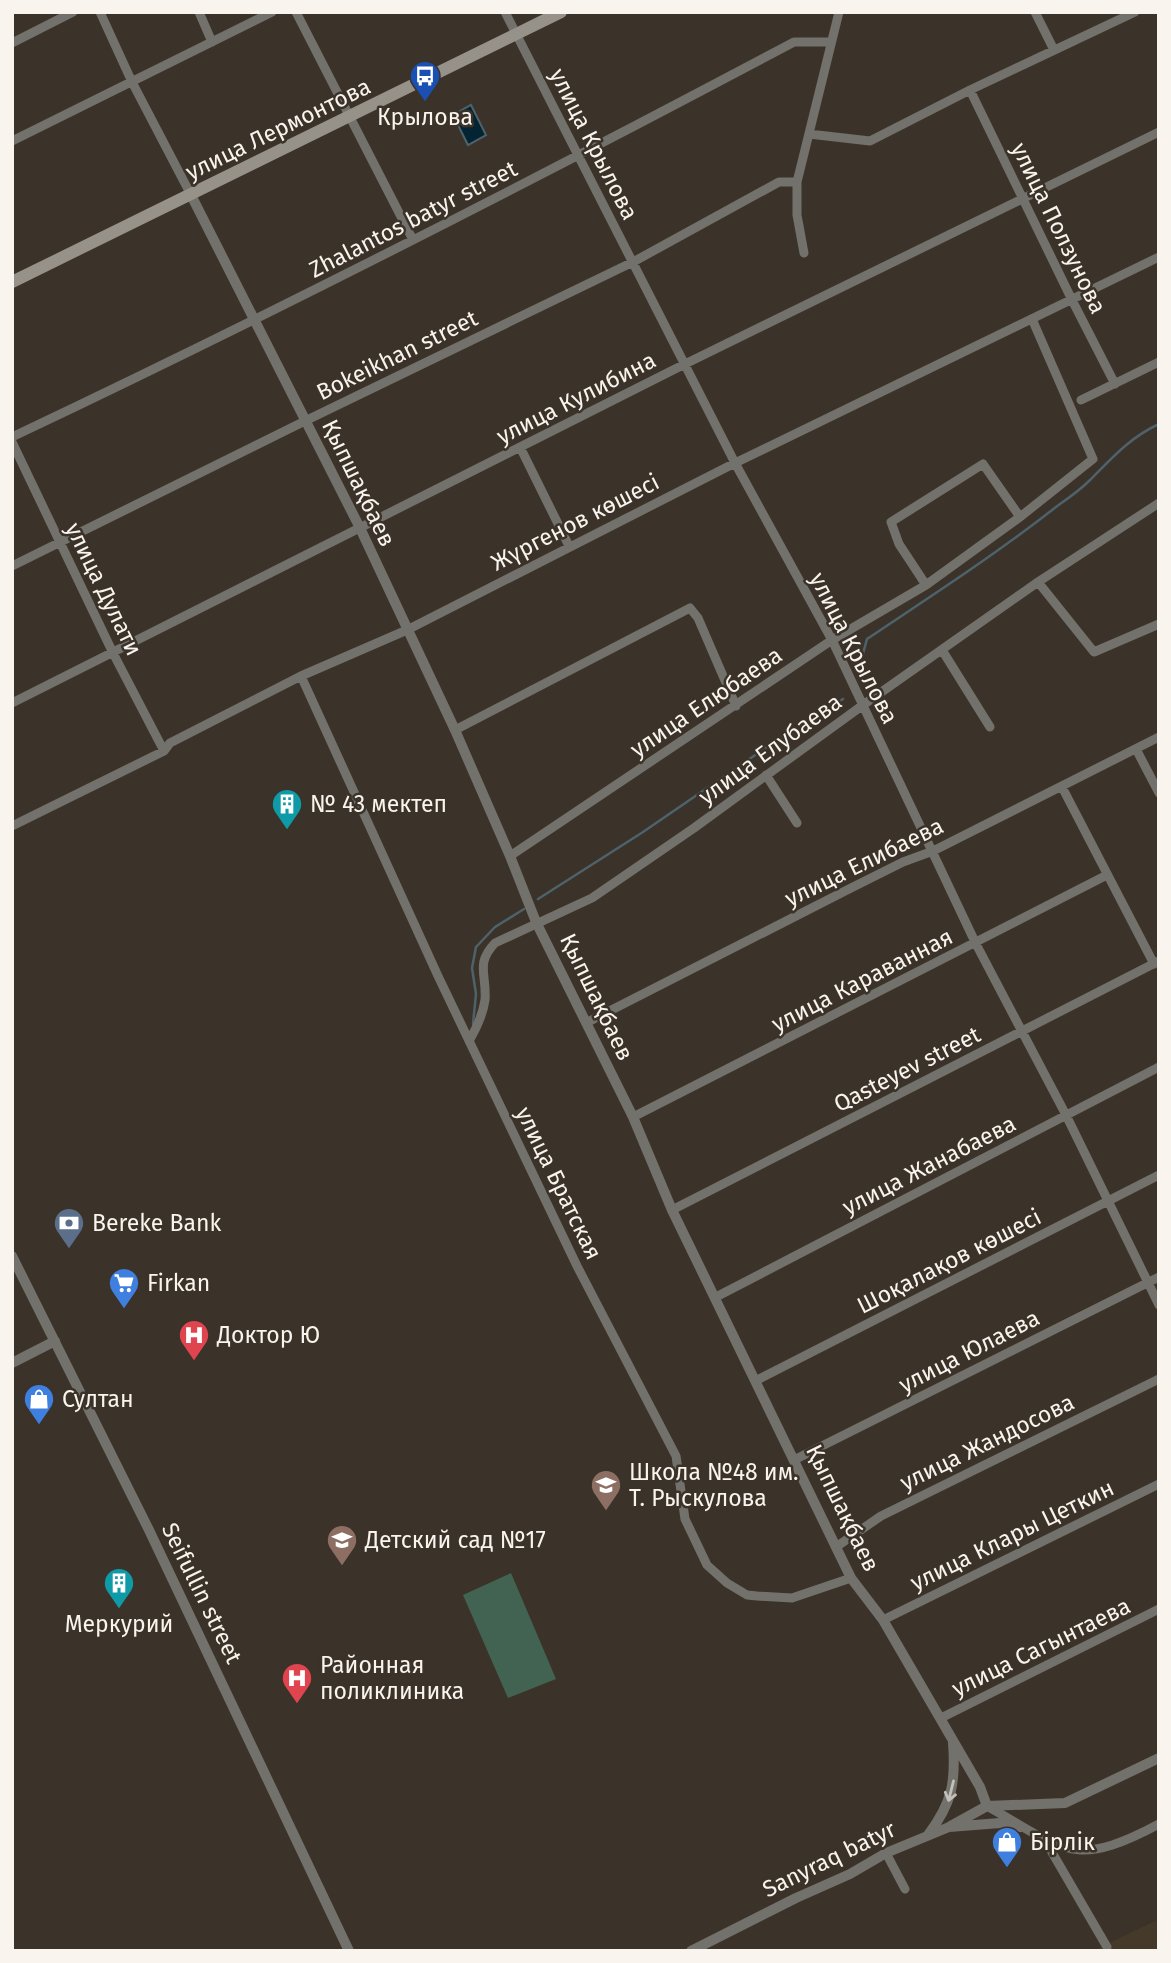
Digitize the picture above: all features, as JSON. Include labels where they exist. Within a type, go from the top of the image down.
[{"type":"main road","name":"улица Лермонтова","points":[[12,282],[561,12]]},
{"type":"street","points":[[12,43],[73,12]]},
{"type":"street","points":[[100,12],[132,82],[191,195]]},
{"type":"street","points":[[198,12],[212,42]]},
{"type":"street","points":[[12,141],[272,12]]},
{"type":"street","points":[[296,12],[413,240]]},
{"type":"street","name":"улица Крылова","points":[[505,12],[735,463],[832,640],[976,944],[1066,1115],[1159,1305]]},
{"type":"street","points":[[804,253],[797,215],[797,182],[839,12]]},
{"type":"street","points":[[1035,12],[1054,50]]},
{"type":"street","points":[[809,134],[870,141],[1135,12]]},
{"type":"street","name":"Zhalantos batyr street","points":[[12,439],[255,321],[579,156],[794,42],[830,42]]},
{"type":"street","name":"улица Ползунова","points":[[970,90],[1115,384]]},
{"type":"street","name":"улица Кулибина","points":[[12,703],[520,447],[1159,132]]},
{"type":"street","name":"Bokeikhan street","points":[[12,566],[633,262],[779,182],[797,182]]},
{"type":"street","name":"Қыпшақбаев","points":[[191,195],[359,528],[455,730],[536,922],[633,1117],[673,1210],[851,1578],[883,1620],[980,1787],[987,1807]]},
{"type":"street","name":"Жүргенов көшесі","points":[[12,826],[164,751],[170,743],[301,676],[407,629],[735,463],[1159,257]]},
{"type":"street","name":"улица Елюбаева","points":[[510,856],[832,640],[926,585],[1020,517],[1093,458],[1032,319]]},
{"type":"street","points":[[1081,400],[1159,362]]},
{"type":"street","name":"улица Дулати","points":[[12,439],[113,653],[164,751]]},
{"type":"street","points":[[520,447],[569,546]]},
{"type":"street","points":[[926,585],[899,544],[891,522],[983,464],[1020,517]]},
{"type":"street","name":"улица Елубаева","points":[[469,1041],[485,1000],[482,966],[485,953],[495,943],[592,898],[1038,582],[1159,503]]},
{"type":"street","points":[[1038,582],[1094,652],[1159,624]]},
{"type":"street","points":[[455,730],[690,608],[698,618],[736,706]]},
{"type":"street","points":[[942,650],[990,727]]},
{"type":"street","name":"улица Братская","points":[[301,676],[469,1041],[577,1266],[676,1456],[685,1519],[707,1565],[727,1583],[747,1595],[757,1596],[792,1598],[851,1578]]},
{"type":"street","name":"улица Елибаева","points":[[586,1023],[902,862],[933,851],[1159,737]]},
{"type":"street","points":[[1136,750],[1159,793]]},
{"type":"street","points":[[766,775],[797,823]]},
{"type":"street","points":[[1062,787],[1107,876],[1157,962]]},
{"type":"street","name":"улица Караванная","points":[[633,1117],[1107,876]]},
{"type":"street","name":"Qasteyev street","points":[[673,1210],[1157,962]]},
{"type":"street","name":"улица Жанабаева","points":[[716,1297],[1159,1068]]},
{"type":"street","name":"Шоқалақов көшесі","points":[[757,1380],[1159,1175]]},
{"type":"street","name":"Seifullin street","points":[[12,1256],[149,1530],[349,1951]]},
{"type":"street","name":"улица Юлаева","points":[[796,1460],[1159,1278]]},
{"type":"street","points":[[12,1363],[55,1342]]},
{"type":"street","name":"улица Жандосова","points":[[836,1547],[880,1516],[1159,1379]]},
{"type":"street","name":"улица Клары Цеткин","points":[[883,1620],[1159,1484]]},
{"type":"street","name":"улица Сагынтаева","points":[[940,1718],[1159,1609]]},
{"type":"street","points":[[928,1835],[943,1815],[953,1791],[953,1740]]},
{"type":"street","points":[[987,1807],[1065,1803],[1159,1758]]},
{"type":"street","points":[[987,1807],[1045,1841],[1061,1848],[1079,1851],[1101,1849],[1159,1824]]},
{"type":"street","name":"Sanyraq batyr","points":[[691,1951],[850,1874],[886,1853],[949,1827],[987,1807]]},
{"type":"street","points":[[949,1827],[1000,1823],[1020,1827]]},
{"type":"street","points":[[1045,1841],[1107,1947]]},
{"type":"street","points":[[886,1853],[905,1889]]},
{"type":"shaded area","points":[[1159,1919],[1159,1951],[1093,1951]]},
{"type":"green space","points":[[511,1573],[556,1679],[508,1698],[463,1595]]},
{"type":"water","points":[[471,105],[486,135],[468,145],[453,115]]},
{"type":"waterway","points":[[859,668],[867,639],[1010,542],[1081,488],[1130,442],[1159,424]]},
{"type":"waterway","points":[[538,899],[843,699]]},
{"type":"waterway","points":[[473,1024],[476,994],[472,968],[476,947],[495,927],[524,909]]},
{"type":"place","name":"Крылова","points":[[425,103]]},
{"type":"place","name":"№ 43 мектеп","points":[[287,831]]},
{"type":"place","name":"Bereke Bank","points":[[69,1250]]},
{"type":"place","name":"Firkan","points":[[124,1310]]},
{"type":"place","name":"Доктор Ю","points":[[194,1362]]},
{"type":"place","name":"Султан","points":[[39,1426]]},
{"type":"place","name":"Школа №48 им. Т. Рыскулова","points":[[606,1512]]},
{"type":"place","name":"Детский сад №17","points":[[342,1567]]},
{"type":"place","name":"Меркурий","points":[[119,1610]]},
{"type":"place","name":"Районная поликлиника","points":[[297,1705]]},
{"type":"place","name":"Бірлік","points":[[1007,1869]]}]
